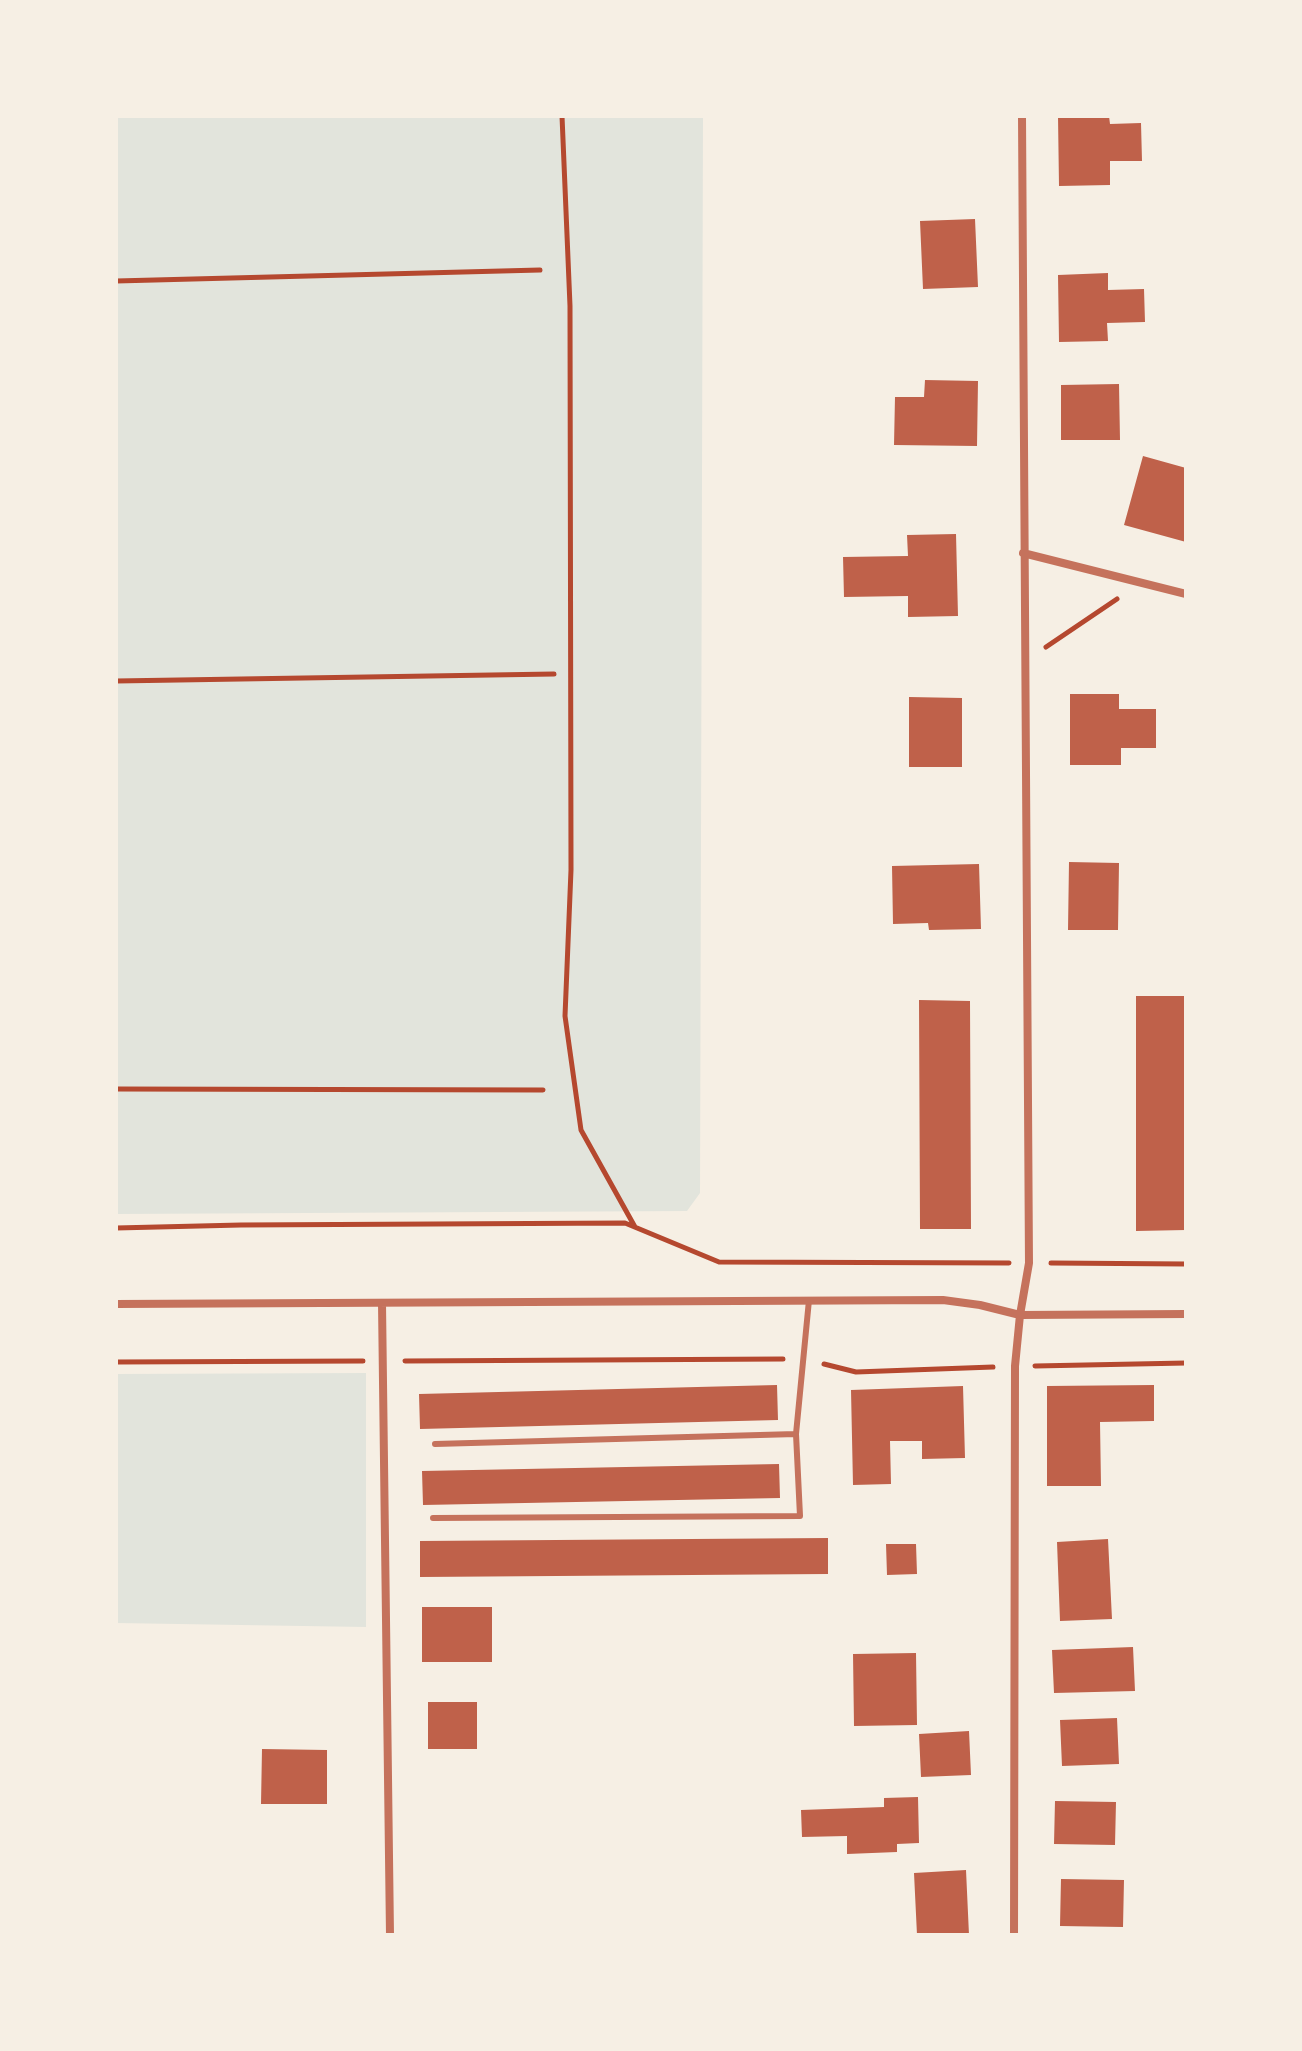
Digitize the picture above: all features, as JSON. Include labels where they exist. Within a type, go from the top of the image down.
[{"type":"street","points":[[1014,1935],[1015,1366],[1029,1263],[1022,116]]},
{"type":"street","points":[[1023,553],[1186,594]]},
{"type":"street","points":[[116,1304],[943,1300],[1020,1315],[1186,1314]]},
{"type":"street","points":[[382,1303],[390,1935]]},
{"type":"lane","points":[[433,1518],[800,1516],[796,1434],[809,1300]]},
{"type":"lane","points":[[435,1444],[796,1434]]},
{"type":"path","points":[[562,116],[570,306],[571,870],[565,1016],[581,1130],[635,1227]]},
{"type":"path","points":[[116,281],[540,270]]},
{"type":"path","points":[[1025,661],[1142,583]]},
{"type":"path","points":[[116,681],[554,674]]},
{"type":"path","points":[[116,1089],[543,1090]]},
{"type":"path","points":[[116,1228],[625,1223],[719,1262],[1186,1264]]},
{"type":"path","points":[[116,1362],[803,1359]]},
{"type":"shaded area","points":[[116,116],[703,116],[700,1193],[687,1211],[116,1214]]},
{"type":"shaded area","points":[[366,1373],[366,1627],[116,1623],[116,1374]]},
{"type":"building","points":[[1058,116],[1109,116],[1110,124],[1141,123],[1142,161],[1110,161],[1110,185],[1059,186]]},
{"type":"building","points":[[975,219],[978,287],[923,289],[920,221]]},
{"type":"building","points":[[1108,273],[1108,290],[1144,289],[1145,322],[1107,323],[1108,341],[1059,342],[1058,275]]},
{"type":"building","points":[[925,380],[978,381],[977,446],[894,445],[895,397],[924,397]]},
{"type":"building","points":[[1119,384],[1120,440],[1061,440],[1061,385]]},
{"type":"building","points":[[1143,456],[1186,468],[1186,542],[1124,525]]},
{"type":"building","points":[[956,534],[958,616],[908,617],[908,596],[844,597],[843,557],[908,556],[907,535]]},
{"type":"building","points":[[1070,694],[1119,694],[1119,709],[1156,709],[1156,748],[1121,748],[1121,765],[1070,765]]},
{"type":"building","points":[[909,697],[962,698],[962,767],[909,767]]},
{"type":"building","points":[[1069,862],[1119,863],[1118,930],[1068,930]]},
{"type":"building","points":[[979,864],[981,929],[929,930],[928,923],[893,924],[892,866]]},
{"type":"building","points":[[1136,996],[1186,996],[1186,1230],[1136,1231]]},
{"type":"building","points":[[919,1000],[970,1001],[971,1229],[920,1229]]},
{"type":"building","points":[[777,1385],[778,1420],[420,1429],[419,1394]]},
{"type":"building","points":[[1154,1385],[1154,1421],[1100,1422],[1101,1486],[1047,1486],[1047,1386]]},
{"type":"building","points":[[963,1386],[965,1458],[922,1459],[922,1441],[890,1441],[891,1484],[853,1485],[851,1390]]},
{"type":"building","points":[[779,1464],[780,1498],[423,1505],[422,1471]]},
{"type":"building","points":[[828,1538],[828,1574],[420,1577],[420,1541]]},
{"type":"building","points":[[1108,1539],[1112,1619],[1060,1621],[1057,1542]]},
{"type":"building","points":[[886,1544],[916,1544],[917,1574],[887,1575]]},
{"type":"building","points":[[422,1607],[492,1607],[492,1662],[422,1662]]},
{"type":"building","points":[[1133,1647],[1135,1691],[1054,1693],[1052,1650]]},
{"type":"building","points":[[916,1653],[917,1725],[854,1726],[853,1654]]},
{"type":"building","points":[[428,1702],[477,1702],[477,1749],[428,1749]]},
{"type":"building","points":[[1117,1718],[1119,1764],[1062,1766],[1060,1720]]},
{"type":"building","points":[[969,1731],[971,1775],[921,1777],[919,1734]]},
{"type":"building","points":[[262,1749],[327,1750],[327,1804],[261,1804]]},
{"type":"building","points":[[918,1797],[919,1843],[897,1844],[897,1852],[847,1854],[847,1836],[802,1837],[801,1810],[884,1807],[884,1798]]},
{"type":"building","points":[[1055,1801],[1116,1802],[1115,1845],[1054,1844]]},
{"type":"building","points":[[966,1870],[969,1935],[917,1935],[914,1873]]},
{"type":"building","points":[[1061,1879],[1124,1880],[1123,1927],[1060,1926]]}]
